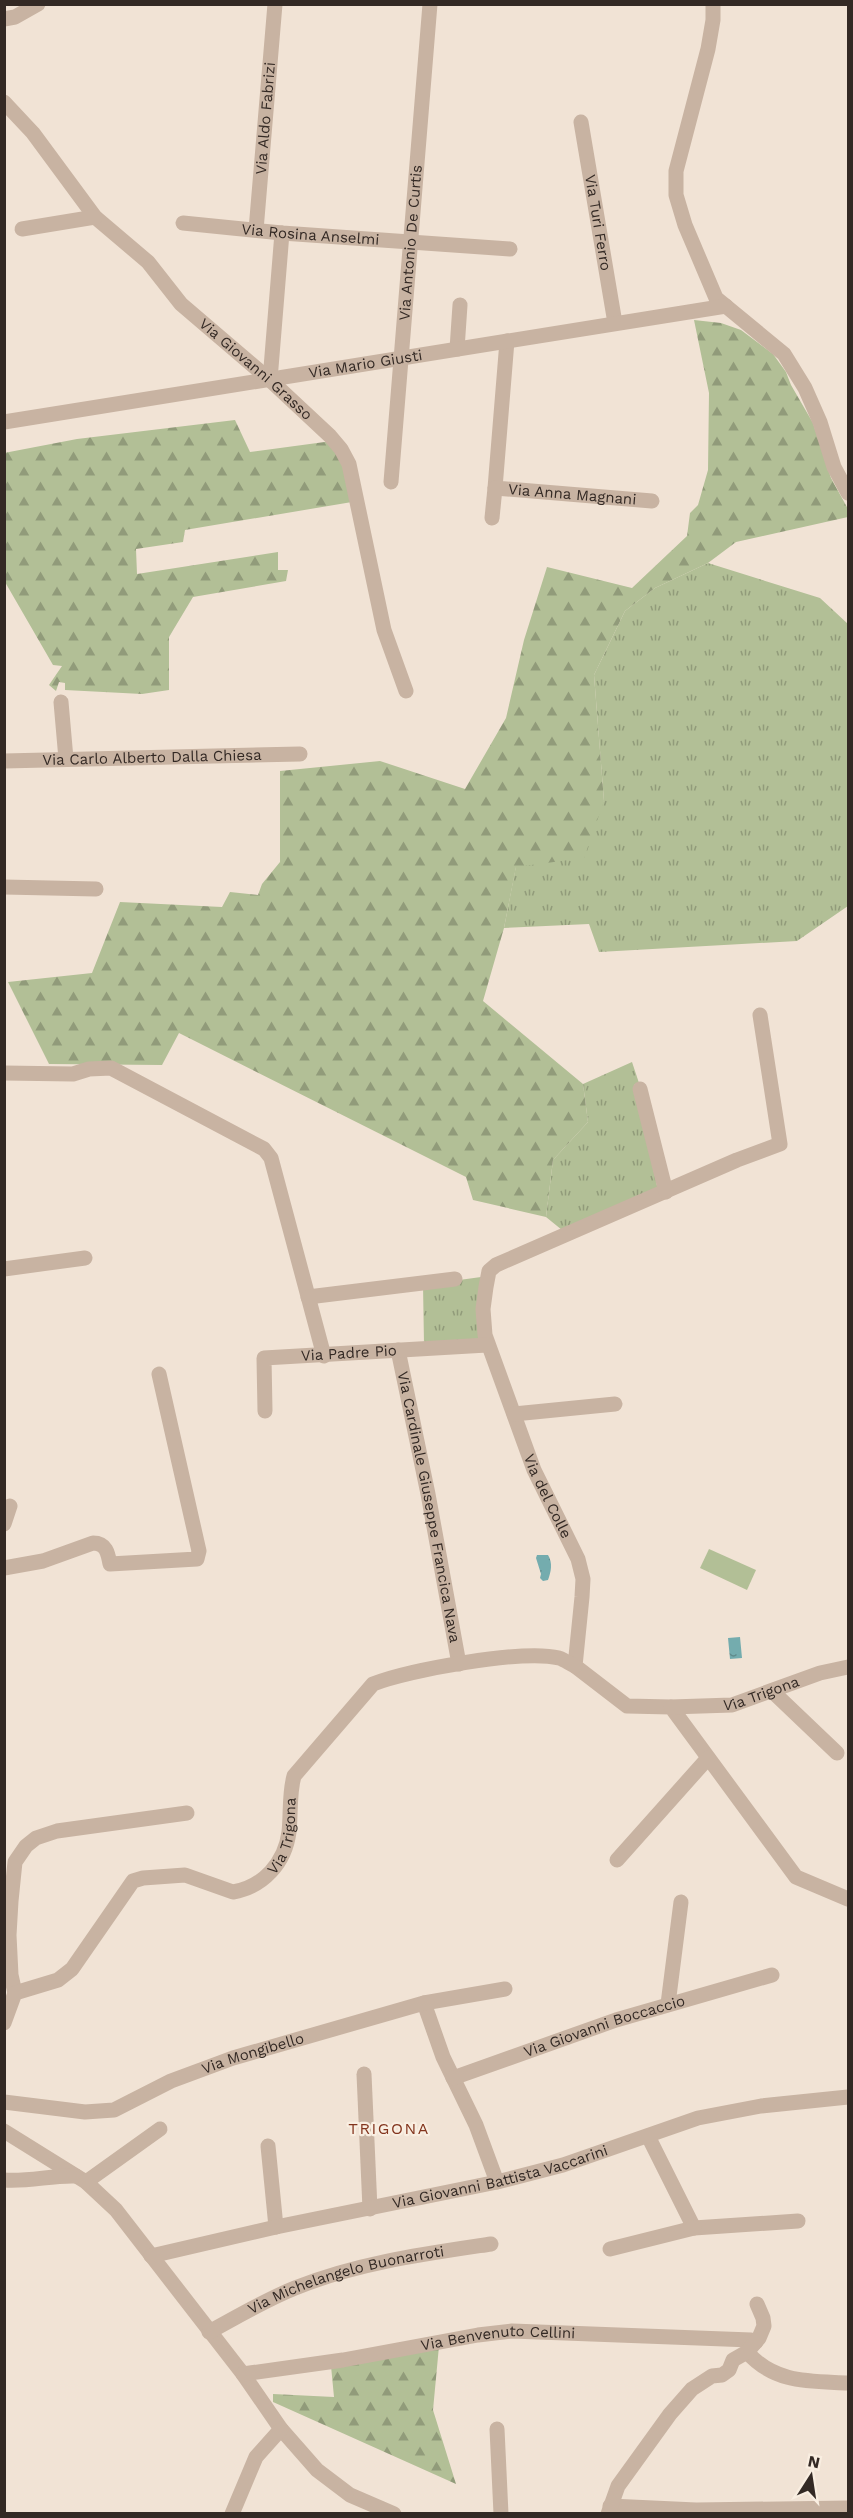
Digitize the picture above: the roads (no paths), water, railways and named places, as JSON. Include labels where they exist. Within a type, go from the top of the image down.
[{"type":"street","points":[[11,13],[38,4]]},
{"type":"street","name":"Via Aldo Fabrizi","points":[[256,230],[274,4]]},
{"type":"street","name":"Via Antonio De Curtis","points":[[391,483],[430,4]]},
{"type":"street","points":[[713,4],[708,49],[676,171],[676,195],[685,225],[716,298],[784,354],[805,388],[820,422],[834,467],[849,493]]},
{"type":"street","name":"Via Giovanni Grasso","points":[[4,102],[33,134],[95,217],[148,262],[181,304],[270,380],[341,448],[349,464],[384,630],[406,691]]},
{"type":"street","name":"Via Turi Ferro","points":[[580,122],[615,323]]},
{"type":"street","points":[[22,229],[95,217]]},
{"type":"street","name":"Via Rosina Anselmi","points":[[183,223],[282,233],[510,249]]},
{"type":"street","points":[[270,380],[282,233]]},
{"type":"street","points":[[457,349],[460,305]]},
{"type":"street","name":"Via Mario Giusti","points":[[4,422],[726,306]]},
{"type":"street","name":"Via Anna Magnani","points":[[507,341],[495,488],[652,501]]},
{"type":"street","points":[[492,518],[495,488]]},
{"type":"street","points":[[61,702],[66,759]]},
{"type":"street","name":"Via Carlo Alberto Dalla Chiesa","points":[[4,760],[300,754]]},
{"type":"street","points":[[4,887],[96,889]]},
{"type":"street","name":"Via del Colle","points":[[575,1666],[583,1579],[578,1559],[534,1470],[488,1345],[483,1309],[489,1271],[496,1265],[737,1160],[780,1144],[760,1015]]},
{"type":"street","points":[[4,1073],[73,1074],[89,1069],[111,1068],[256,1143],[271,1158],[324,1356]]},
{"type":"street","points":[[640,1089],[666,1192]]},
{"type":"street","points":[[4,1269],[85,1258]]},
{"type":"street","points":[[308,1297],[455,1279]]},
{"type":"street","name":"Via Padre Pio","points":[[265,1411],[264,1358],[488,1345]]},
{"type":"street","name":"Via Cardinale Giuseppe Francica Nava","points":[[398,1350],[428,1494],[459,1664]]},
{"type":"street","points":[[4,1568],[43,1561],[93,1543],[99,1543],[106,1549],[110,1564],[197,1560],[199,1551],[159,1374]]},
{"type":"street","points":[[514,1414],[615,1404]]},
{"type":"street","points":[[4,1524],[10,1506]]},
{"type":"street","name":"Via Trigona","points":[[15,1993],[58,1980],[72,1969],[133,1881],[143,1878],[185,1875],[232,1892],[240,1891],[267,1878],[277,1865],[289,1834],[291,1789],[294,1776],[373,1683],[459,1664],[515,1657],[560,1658],[575,1666]]},
{"type":"street","points":[[575,1666],[627,1706],[671,1707],[796,1877],[849,1899]]},
{"type":"street","name":"Via Trigona","points":[[671,1707],[732,1705],[820,1673],[849,1667]]},
{"type":"street","points":[[772,1691],[837,1753]]},
{"type":"street","points":[[617,1860],[708,1758]]},
{"type":"street","points":[[4,2023],[15,1993],[10,1975],[9,1935],[15,1862],[26,1846],[36,1838],[57,1831],[187,1813]]},
{"type":"street","points":[[668,2004],[681,1902]]},
{"type":"street","name":"Via Giovanni Boccaccio","points":[[453,2078],[668,2004],[766,1976]]},
{"type":"street","name":"Via Mongibello","points":[[4,2102],[86,2112],[114,2110],[171,2081],[233,2058],[424,2003],[505,1989]]},
{"type":"street","points":[[424,2003],[453,2078],[476,2125],[497,2182]]},
{"type":"street","points":[[364,2074],[370,2209]]},
{"type":"street","name":"Via Giovanni Battista Vaccarini","points":[[151,2256],[276,2227],[497,2182],[562,2165],[698,2118],[751,2108],[849,2097]]},
{"type":"street","points":[[4,2180],[22,2181],[56,2175],[81,2179],[160,2129]]},
{"type":"street","points":[[4,2131],[81,2179],[116,2210],[243,2374],[303,2456],[326,2478],[350,2495],[377,2510],[394,2514]]},
{"type":"street","points":[[648,2136],[694,2228]]},
{"type":"street","points":[[268,2146],[276,2227]]},
{"type":"street","points":[[610,2249],[694,2228],[798,2221]]},
{"type":"street","name":"Via Michelangelo Buonarroti","points":[[209,2332],[294,2289],[344,2271],[405,2257],[491,2244]]},
{"type":"street","points":[[757,2304],[764,2326],[752,2347],[734,2360],[729,2370],[722,2375],[712,2376],[692,2389],[670,2414],[618,2486],[609,2510],[849,2508]]},
{"type":"street","name":"Via Benvenuto Cellini","points":[[243,2374],[343,2360],[478,2335],[512,2331],[751,2340],[752,2347]]},
{"type":"street","points":[[752,2347],[772,2372],[792,2380],[849,2383]]},
{"type":"street","points":[[232,2514],[256,2457],[281,2428]]},
{"type":"street","points":[[497,2429],[501,2514]]},
{"type":"water","points":[[537,1555],[548,1555],[550,1558],[551,1568],[548,1580],[543,1581],[540,1578]]},
{"type":"water","points":[[740,1637],[742,1658],[730,1659],[728,1638]]},
{"type":"district","name":"TRIGONA","points":[[389,2128]]}]
